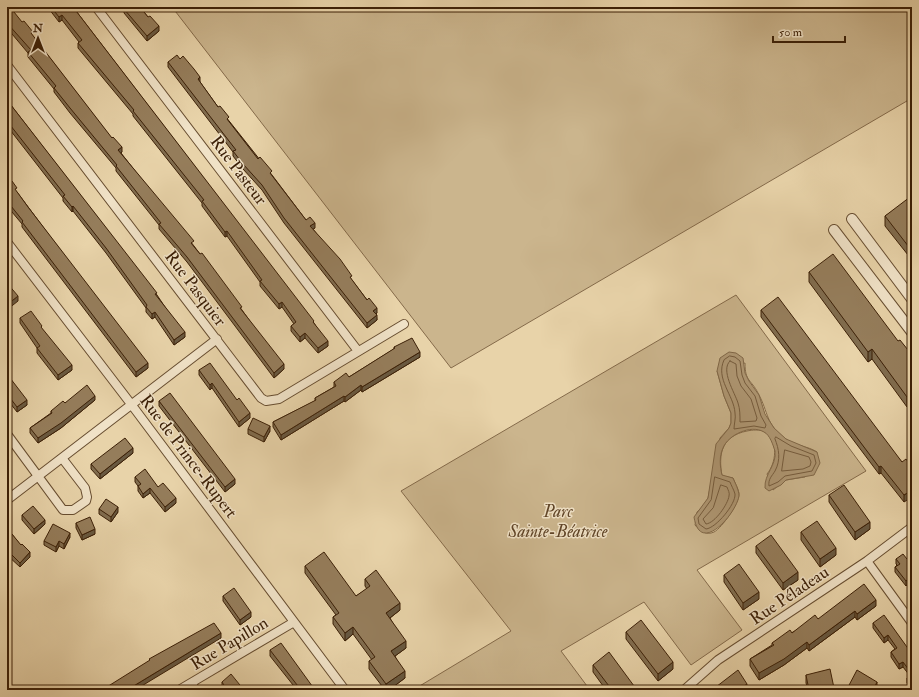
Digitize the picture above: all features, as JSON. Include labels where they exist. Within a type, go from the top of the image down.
[{"type":"street","name":"Rue Pasteur","points":[[96,7],[358,351]]},
{"type":"street","name":"Rue Pasquier","points":[[7,65],[261,398],[266,402],[279,399],[404,324]]},
{"type":"street","points":[[852,219],[912,299]]},
{"type":"street","points":[[834,230],[912,332]]},
{"type":"street","name":"Rue de Prince-Rupert","points":[[7,242],[131,404],[345,690]]},
{"type":"street","points":[[7,500],[217,339]]},
{"type":"street","points":[[7,434],[64,510],[73,510],[83,505],[87,497],[85,488],[62,458]]},
{"type":"street","name":"Rue Péladeau","points":[[684,690],[718,660],[867,561],[912,527]]},
{"type":"street","points":[[867,561],[912,623]]},
{"type":"street","name":"Rue Papillon","points":[[179,690],[194,687],[294,622]]},
{"type":"green space","points":[[172,7],[912,7],[912,98],[451,368]]},
{"type":"green space","name":"Parc Sainte-Béatrice","points":[[736,295],[866,471],[697,570],[742,630],[691,665],[644,602],[561,651],[590,690],[413,690],[511,631],[401,491]],"holes":[[[745,363],[747,377],[762,400],[768,418],[779,434],[797,445],[810,448],[817,452],[805,477],[786,480],[773,490],[767,474],[774,459],[775,453],[769,436],[763,431],[756,430],[739,433],[732,437],[727,441],[724,447],[721,468],[722,476],[733,478],[739,491],[739,497],[734,508],[717,530],[711,533],[706,533],[695,525],[697,512],[705,504],[708,498],[720,438],[729,428],[731,423],[731,413],[724,396],[717,371]]]},
{"type":"water","points":[[729,352],[736,353],[743,358],[745,373],[759,395],[765,414],[774,428],[786,439],[817,452],[820,463],[814,475],[786,480],[781,485],[769,491],[765,488],[765,483],[775,456],[775,451],[770,438],[766,433],[759,430],[753,429],[740,432],[726,443],[720,458],[722,475],[733,478],[738,489],[739,496],[732,512],[725,521],[718,528],[710,532],[703,533],[698,528],[694,517],[708,498],[716,444],[729,428],[731,423],[731,413],[724,396],[717,371],[720,358]]},
{"type":"building","points":[[7,7],[10,7],[22,22],[24,21],[33,32],[31,33],[112,138],[113,137],[122,147],[118,150],[194,241],[191,243],[200,254],[202,253],[242,307],[240,308],[284,364],[274,373],[187,257],[159,224],[161,223],[116,166],[117,165],[54,88],[56,86],[28,52],[31,50],[7,23]]},
{"type":"building","points":[[51,7],[73,7],[328,341],[318,348],[305,333],[300,337],[291,326],[296,322],[282,302],[279,304],[260,281],[262,280],[227,231],[225,232],[202,201],[204,200],[133,111],[134,110],[78,43],[82,40],[62,15],[59,17]]},
{"type":"building","points":[[126,7],[140,7],[148,17],[150,16],[159,26],[147,36],[124,9]]},
{"type":"building","points":[[177,55],[180,59],[183,56],[194,69],[200,77],[198,79],[218,107],[220,106],[229,117],[227,119],[258,159],[260,157],[272,171],[270,173],[306,220],[310,217],[315,223],[310,226],[340,259],[352,276],[350,277],[367,300],[369,298],[377,308],[373,311],[377,315],[367,323],[284,218],[262,185],[233,151],[236,150],[168,62]]},
{"type":"building","points":[[7,100],[157,293],[155,294],[185,332],[174,340],[155,312],[152,314],[146,307],[147,305],[106,248],[73,206],[72,207],[63,196],[65,195],[7,121]]},
{"type":"building","points":[[12,181],[17,188],[15,189],[28,207],[148,363],[136,372],[7,201],[7,182],[8,184]]},
{"type":"building","points":[[910,197],[912,199],[912,251],[885,216]]},
{"type":"building","points":[[833,254],[898,341],[900,340],[912,355],[912,394],[907,397],[872,349],[868,352],[809,272]]},
{"type":"building","points":[[7,283],[18,296],[8,304],[7,303]]},
{"type":"building","points":[[778,297],[902,462],[906,459],[912,467],[912,490],[904,495],[881,466],[879,467],[761,310]]},
{"type":"building","points":[[31,311],[42,326],[41,327],[72,365],[58,375],[37,348],[40,346],[20,318]]},
{"type":"building","points":[[412,338],[420,352],[362,387],[361,385],[345,397],[344,396],[281,435],[273,422],[316,400],[315,398],[336,386],[334,382],[346,373],[349,377],[395,348],[394,347]]},
{"type":"building","points":[[210,363],[237,400],[239,398],[250,413],[239,422],[212,383],[210,385],[199,370]]},
{"type":"building","points":[[7,374],[27,400],[17,407],[7,394]]},
{"type":"building","points":[[87,385],[95,396],[61,423],[38,438],[30,428],[52,413],[51,411],[63,401],[65,403]]},
{"type":"building","points":[[170,393],[235,479],[225,487],[159,401]]},
{"type":"building","points":[[253,418],[270,426],[264,437],[248,429]]},
{"type":"building","points":[[125,438],[133,448],[100,474],[91,464]]},
{"type":"building","points":[[145,469],[158,487],[163,483],[176,498],[165,507],[150,488],[143,494],[138,486],[141,484],[135,477]]},
{"type":"building","points":[[844,485],[870,522],[855,532],[829,495]]},
{"type":"building","points":[[106,499],[118,507],[111,517],[99,509]]},
{"type":"building","points":[[33,506],[45,520],[34,529],[22,515]]},
{"type":"building","points":[[90,517],[95,529],[82,535],[76,523]]},
{"type":"building","points":[[817,521],[836,548],[820,559],[801,532]]},
{"type":"building","points":[[53,524],[70,533],[64,544],[59,541],[56,547],[44,541]]},
{"type":"building","points":[[7,528],[21,545],[22,544],[30,552],[20,563],[7,550]]},
{"type":"building","points":[[771,535],[798,572],[783,583],[756,546]]},
{"type":"building","points":[[324,552],[356,596],[370,586],[365,579],[376,570],[400,603],[386,613],[406,641],[391,651],[405,671],[386,684],[369,661],[375,657],[353,627],[345,633],[333,617],[339,613],[305,566]]},
{"type":"building","points":[[903,554],[907,559],[909,556],[912,560],[912,583],[909,578],[906,581],[895,567],[900,564],[896,559]]},
{"type":"building","points":[[739,564],[759,592],[743,603],[724,575]]},
{"type":"building","points":[[864,584],[876,600],[857,614],[855,611],[809,645],[807,642],[784,659],[759,673],[750,659],[774,645],[772,643],[790,630],[792,633],[815,615],[818,619]]},
{"type":"building","points":[[234,588],[251,612],[240,620],[223,596]]},
{"type":"building","points":[[884,615],[912,654],[912,674],[903,662],[899,664],[891,652],[897,648],[888,635],[884,638],[873,623]]},
{"type":"building","points":[[641,620],[673,662],[658,674],[626,632]]},
{"type":"building","points":[[214,623],[221,633],[127,690],[102,690],[150,660],[149,659]]},
{"type":"building","points":[[281,643],[315,690],[301,690],[270,650]]},
{"type":"building","points":[[609,652],[637,690],[612,690],[593,665]]},
{"type":"building","points":[[830,669],[834,688],[827,690],[809,690],[806,675]]},
{"type":"building","points":[[738,670],[747,684],[738,690],[712,690]]},
{"type":"building","points":[[857,670],[877,682],[873,690],[847,689]]},
{"type":"building","points":[[231,674],[244,690],[227,690],[222,682]]},
{"type":"building","points":[[912,674],[912,684],[907,678]]},
{"type":"building","points":[[790,686],[793,690],[785,690]]}]
